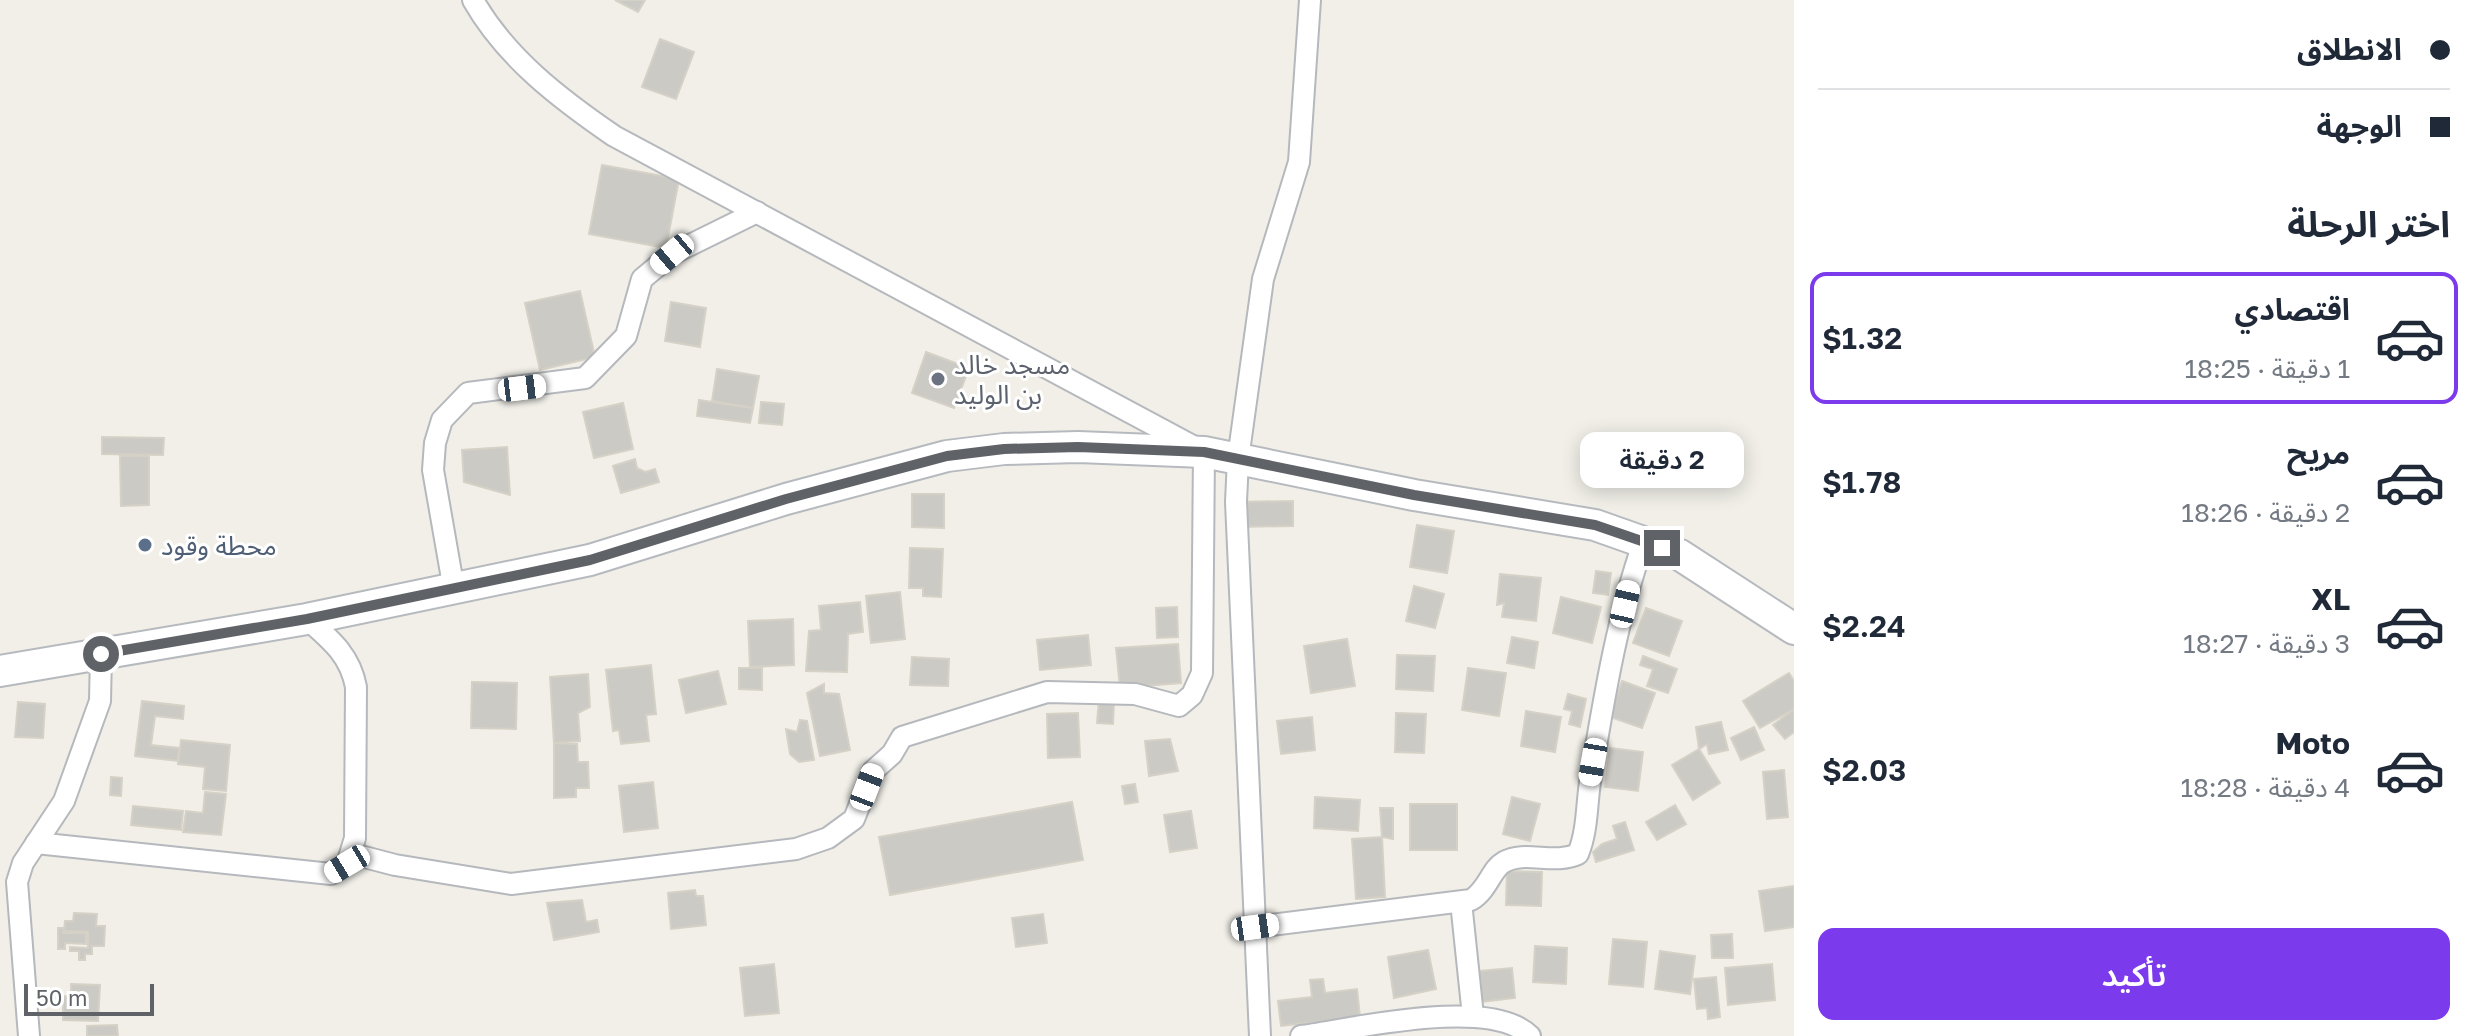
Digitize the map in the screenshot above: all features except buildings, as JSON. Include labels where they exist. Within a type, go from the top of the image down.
[{"type":"street","points":[[473,0],[526,68],[573,108],[614,136],[1204,452]]},
{"type":"street","points":[[1260,1036],[1235,544],[1238,459],[1263,279],[1299,162],[1310,0]]},
{"type":"street","points":[[454,590],[433,470],[442,420],[468,393],[585,378],[626,336],[642,279],[672,254],[757,212]]},
{"type":"street","points":[[0,671],[307,619],[590,560],[786,499],[947,456],[1004,449],[1078,447],[1204,452],[1414,495],[1595,525],[1680,555],[1794,629]]},
{"type":"street","points":[[353,854],[395,865],[511,884],[796,849],[828,838],[854,819],[873,771],[892,754],[902,737],[922,729],[1047,692],[1135,694],[1179,706],[1192,695],[1202,673],[1204,452]]},
{"type":"street","points":[[1255,927],[1461,902],[1478,896],[1500,863],[1515,857],[1565,860],[1578,854],[1585,837],[1588,791],[1609,674],[1630,580],[1644,541]]},
{"type":"street","points":[[36,843],[331,874],[347,864],[353,854],[356,687],[352,668],[340,648],[307,619]]},
{"type":"street","points":[[29,1036],[17,882],[36,843],[64,801],[100,701],[101,654]]},
{"type":"street","points":[[1461,902],[1473,1016]]},
{"type":"street","points":[[1301,1036],[1473,1016],[1502,1021],[1530,1036]]},
{"type":"place","name":"مسجد خالد بن الوليد","points":[[938,379]]},
{"type":"place","name":"محطة وقود","points":[[145,545]]},
{"type":"route","points":[[101,654],[307,619],[590,560],[786,499],[947,456],[1004,449],[1078,447],[1204,452],[1414,495],[1595,525],[1662,548]]}]
